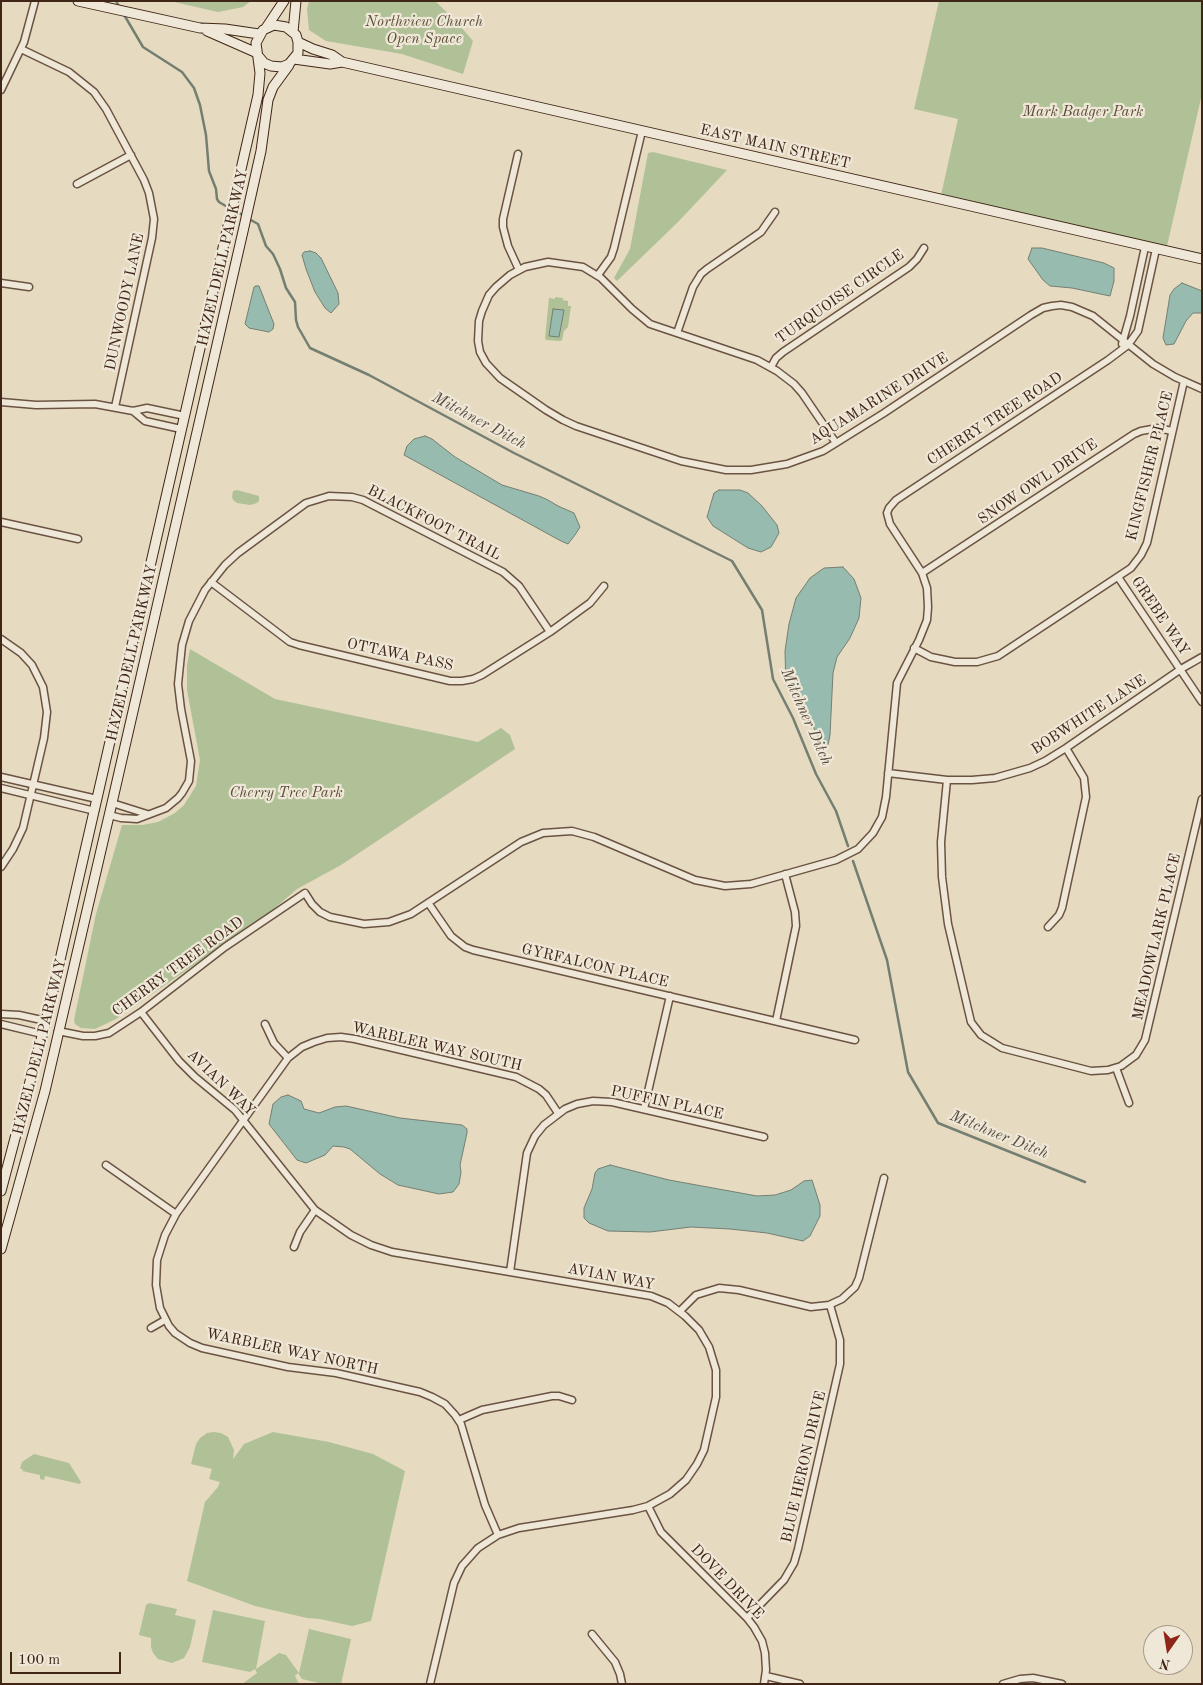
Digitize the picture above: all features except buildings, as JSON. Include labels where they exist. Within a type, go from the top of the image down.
[{"type":"main road","points":[[78,1],[200,28],[263,31],[274,25],[282,25],[293,32],[299,49],[292,62],[282,67],[270,66],[258,55],[200,28]]},
{"type":"main road","points":[[258,55],[256,43],[284,1]]},
{"type":"main road","points":[[293,32],[296,1]]},
{"type":"main road","name":"EAST MAIN STREET","points":[[298,42],[332,55],[342,62],[1202,260]]},
{"type":"main road","name":"HAZEL DELL PARKWAY","points":[[1,1191],[46,1021],[235,196],[260,83],[258,55]]},
{"type":"main road","name":"HAZEL DELL PARKWAY","points":[[1,1249],[37,1120],[112,803],[261,152],[269,96],[274,85],[292,62]]},
{"type":"main road","name":"EAST MAIN STREET","points":[[292,62],[330,64],[342,62]]},
{"type":"street","points":[[1,90],[21,49],[35,1]]},
{"type":"street","name":"DUNWOODY LANE","points":[[21,49],[69,72],[88,86],[103,104],[149,193],[154,224],[115,407]]},
{"type":"street","points":[[642,131],[614,248],[611,257],[598,275],[642,319],[659,328],[757,360],[784,375],[802,393],[836,443]]},
{"type":"street","points":[[518,154],[503,219],[503,227],[508,246],[520,270]]},
{"type":"street","points":[[77,184],[130,155]]},
{"type":"street","points":[[677,333],[693,287],[701,274],[707,268],[762,232],[775,212]]},
{"type":"street","points":[[1126,343],[1145,247]]},
{"type":"street","name":"TURQUOISE CIRCLE","points":[[772,367],[776,358],[783,352],[909,267],[924,248]]},
{"type":"street","name":"CHERRY TREE ROAD","points":[[922,573],[890,524],[887,513],[896,500],[1108,360],[1120,350],[1138,331],[1156,249]]},
{"type":"street","name":"AQUAMARINE DRIVE","points":[[598,275],[575,265],[548,262],[532,264],[496,287],[485,304],[479,321],[478,331],[480,352],[492,372],[563,420],[681,461],[726,470],[751,470],[809,458],[836,443],[1043,308],[1061,305],[1083,310],[1153,364],[1184,382],[1202,389]]},
{"type":"street","points":[[1,283],[29,287]]},
{"type":"street","name":"KINGFISHER PLACE","points":[[914,648],[931,657],[955,662],[977,662],[998,656],[1131,568],[1141,556],[1147,543],[1184,382]]},
{"type":"street","points":[[1,402],[36,405],[86,404],[133,411],[147,408],[185,416]]},
{"type":"street","points":[[133,411],[145,421],[181,429]]},
{"type":"street","name":"SNOW OWL DRIVE","points":[[922,573],[1141,430],[1158,428],[1172,431]]},
{"type":"street","name":"BLACKFOOT TRAIL","points":[[109,815],[137,819],[160,811],[173,803],[182,793],[188,781],[191,762],[179,697],[180,657],[189,621],[198,600],[225,566],[238,553],[306,503],[329,496],[352,497],[383,509],[512,578],[550,632]]},
{"type":"street","points":[[1,522],[78,539]]},
{"type":"street","points":[[429,904],[521,842],[534,836],[553,832],[572,831],[594,837],[695,880],[718,886],[751,884],[836,860],[852,853],[865,843],[882,817],[886,797],[897,683],[927,620],[928,588],[922,573]]},
{"type":"street","name":"GREBE WAY","points":[[1118,577],[1181,669]]},
{"type":"street","name":"OTTAWA PASS","points":[[211,582],[290,642],[450,680],[473,679],[482,675],[590,604],[604,586]]},
{"type":"street","points":[[1,639],[21,653],[32,665],[41,682],[48,712],[32,790],[20,835],[13,850],[1,867]]},
{"type":"street","name":"BOBWHITE LANE","points":[[888,773],[947,780],[972,780],[1014,773],[1045,761],[1181,669],[1202,657]]},
{"type":"street","points":[[1181,669],[1202,702]]},
{"type":"street","points":[[1048,928],[1059,915],[1062,908],[1086,797],[1084,778],[1066,748]]},
{"type":"street","points":[[1,777],[32,790],[95,811]]},
{"type":"street","points":[[947,780],[941,854],[942,885],[948,924],[971,1022],[981,1035],[1002,1048],[1091,1071],[1116,1068],[1129,1103]]},
{"type":"street","points":[[1,788],[32,790],[97,799]]},
{"type":"street","name":"MEADOWLARK PLACE","points":[[1116,1068],[1136,1055],[1145,1040],[1202,799]]},
{"type":"street","points":[[112,803],[147,814]]},
{"type":"street","points":[[776,1021],[796,926],[795,912],[785,874]]},
{"type":"street","name":"CHERRY TREE ROAD","points":[[58,1031],[83,1036],[109,1033],[140,1012],[225,947],[305,893],[320,912],[330,917],[364,924],[378,924],[405,917],[429,904]]},
{"type":"street","name":"GYRFALCON PLACE","points":[[429,904],[451,936],[465,947],[491,955],[855,1040]]},
{"type":"street","points":[[644,1109],[670,996]]},
{"type":"street","name":"AVIAN WAY","points":[[140,1012],[195,1077],[235,1110],[244,1120],[315,1210],[350,1235],[381,1248],[404,1254],[644,1294],[659,1299],[680,1311],[699,1330],[709,1347],[716,1370],[716,1397],[706,1445],[694,1470],[676,1489],[648,1506],[519,1528],[498,1535],[471,1555],[458,1574],[450,1598],[430,1684]]},
{"type":"street","points":[[1,1014],[19,1015],[46,1021]]},
{"type":"street","points":[[1,1024],[42,1034]]},
{"type":"street","points":[[265,1024],[274,1043],[288,1058]]},
{"type":"street","name":"WARBLER WAY SOUTH","points":[[244,1120],[288,1058],[302,1047],[327,1038],[341,1037],[516,1077],[540,1089],[558,1113]]},
{"type":"street","name":"PUFFIN PLACE","points":[[510,1272],[527,1152],[535,1136],[558,1113],[577,1104],[593,1101],[612,1102],[764,1137]]},
{"type":"street","name":"WARBLER WAY NORTH","points":[[244,1120],[176,1214],[164,1234],[157,1260],[156,1279],[158,1297],[165,1320],[175,1333],[195,1345],[288,1367],[336,1373],[420,1392],[445,1404],[459,1420],[485,1505],[498,1535]]},
{"type":"street","points":[[106,1165],[176,1214]]},
{"type":"street","points":[[680,1311],[696,1295],[719,1288],[739,1290],[805,1306],[819,1307],[830,1305],[846,1296],[855,1287],[860,1278],[884,1178]]},
{"type":"street","points":[[294,1247],[300,1232],[315,1210]]},
{"type":"street","name":"BLUE HERON DRIVE","points":[[747,1618],[784,1580],[794,1564],[798,1549],[840,1364],[840,1340],[830,1305]]},
{"type":"street","points":[[151,1328],[165,1320]]},
{"type":"street","points":[[459,1420],[482,1410],[552,1396],[572,1400]]},
{"type":"street","name":"DOVE DRIVE","points":[[648,1506],[656,1523],[668,1539],[747,1618],[762,1640],[766,1659],[764,1684]]},
{"type":"street","points":[[592,1634],[615,1662],[622,1684]]},
{"type":"street","points":[[766,1676],[800,1684]]},
{"type":"street","points":[[1003,1684],[1033,1678],[1062,1684]]},
{"type":"green space","points":[[170,1],[251,1],[243,7],[218,12]]},
{"type":"green space","name":"Northview Church Open Space","points":[[309,1],[435,1],[473,41],[463,74],[402,54],[326,41],[309,30],[307,9]]},
{"type":"green space","name":"Mark Badger Park","points":[[939,1],[1202,1],[1202,94],[1167,246],[941,195],[958,119],[914,109]]},
{"type":"green space","points":[[653,152],[727,170],[678,222],[617,281],[614,278],[630,249],[648,153]]},
{"type":"green space","points":[[555,297],[563,298],[563,300],[568,301],[568,306],[571,306],[568,327],[560,341],[546,340],[545,338],[549,298],[555,299]]},
{"type":"green space","points":[[237,490],[259,496],[259,501],[250,505],[237,503],[232,497],[233,491]]},
{"type":"green space","name":"Cherry Tree Park","points":[[190,649],[275,699],[478,742],[501,728],[510,735],[515,749],[341,865],[297,889],[269,913],[116,1019],[95,1029],[81,1028],[75,1024],[74,1020],[96,914],[122,825],[142,825],[158,822],[175,813],[184,805],[196,786],[200,760],[187,690],[187,665]]},
{"type":"green space","points":[[214,1432],[228,1437],[234,1450],[233,1459],[244,1444],[273,1432],[329,1442],[373,1454],[405,1471],[371,1621],[352,1626],[307,1618],[255,1606],[187,1581],[205,1502],[220,1482],[209,1479],[212,1469],[191,1464],[196,1444],[200,1438],[207,1433]]},
{"type":"green space","points":[[34,1454],[69,1463],[81,1482],[80,1484],[45,1476],[44,1480],[40,1479],[40,1475],[22,1471],[23,1469],[20,1469],[22,1462]]},
{"type":"green space","points":[[149,1603],[177,1609],[175,1615],[196,1620],[190,1647],[184,1658],[172,1663],[158,1659],[151,1647],[151,1638],[139,1635],[146,1605]]},
{"type":"green space","points":[[213,1610],[265,1621],[256,1669],[279,1653],[286,1655],[299,1673],[309,1629],[351,1639],[341,1684],[323,1684],[302,1679],[298,1673],[295,1676],[299,1684],[242,1684],[257,1673],[255,1669],[250,1672],[202,1662]]},
{"type":"water","points":[[1032,248],[1042,248],[1104,263],[1114,268],[1114,281],[1110,296],[1072,288],[1050,286],[1043,280],[1028,259]]},
{"type":"water","points":[[304,252],[316,253],[321,258],[338,293],[339,304],[331,313],[325,308],[315,292],[306,269],[302,255]]},
{"type":"water","points":[[1182,283],[1202,291],[1202,313],[1193,313],[1186,321],[1174,344],[1166,345],[1163,338],[1170,295]]},
{"type":"water","points":[[259,286],[274,324],[273,329],[269,332],[249,328],[245,324],[254,287]]},
{"type":"water","points":[[553,309],[564,310],[559,337],[549,336]]},
{"type":"water","points":[[425,436],[432,439],[455,457],[502,485],[539,496],[574,513],[580,527],[568,544],[404,455],[407,446],[414,439]]},
{"type":"water","points":[[719,490],[740,490],[748,493],[762,506],[777,525],[779,533],[771,547],[761,552],[748,548],[713,526],[707,517],[714,493]]},
{"type":"water","points":[[843,567],[854,579],[861,598],[859,618],[850,638],[837,657],[833,673],[830,735],[828,745],[822,745],[811,722],[786,687],[785,651],[789,624],[796,598],[810,578],[824,568]]},
{"type":"water","points":[[288,1095],[301,1101],[304,1109],[319,1113],[335,1107],[346,1106],[400,1118],[462,1125],[467,1129],[467,1133],[460,1165],[459,1184],[453,1192],[439,1194],[398,1185],[380,1174],[350,1149],[344,1147],[333,1146],[325,1155],[306,1163],[297,1160],[269,1124],[273,1104],[281,1097]]},
{"type":"water","points":[[610,1165],[669,1180],[757,1196],[775,1195],[791,1190],[804,1181],[812,1180],[820,1205],[820,1216],[810,1236],[803,1241],[767,1233],[691,1227],[650,1232],[608,1231],[589,1223],[584,1218],[584,1208],[592,1189],[595,1173],[598,1169]]},
{"type":"waterway","name":"Mitchner Ditch","points":[[116,1],[120,8]]},
{"type":"waterway","name":"Mitchner Ditch","points":[[123,13],[143,47],[182,72],[194,88],[200,105],[206,135],[209,171],[216,189],[217,199],[229,208]]},
{"type":"waterway","name":"Mitchner Ditch","points":[[234,210],[244,216]]},
{"type":"waterway","name":"Mitchner Ditch","points":[[249,219],[258,224],[266,246],[273,254],[286,288],[295,302],[298,327],[310,348],[369,375],[514,453],[732,561],[762,610],[773,679],[793,718],[816,774],[836,811],[848,846]]},
{"type":"waterway","name":"Mitchner Ditch","points":[[853,861],[887,960],[908,1072],[938,1123],[1085,1182]]}]
